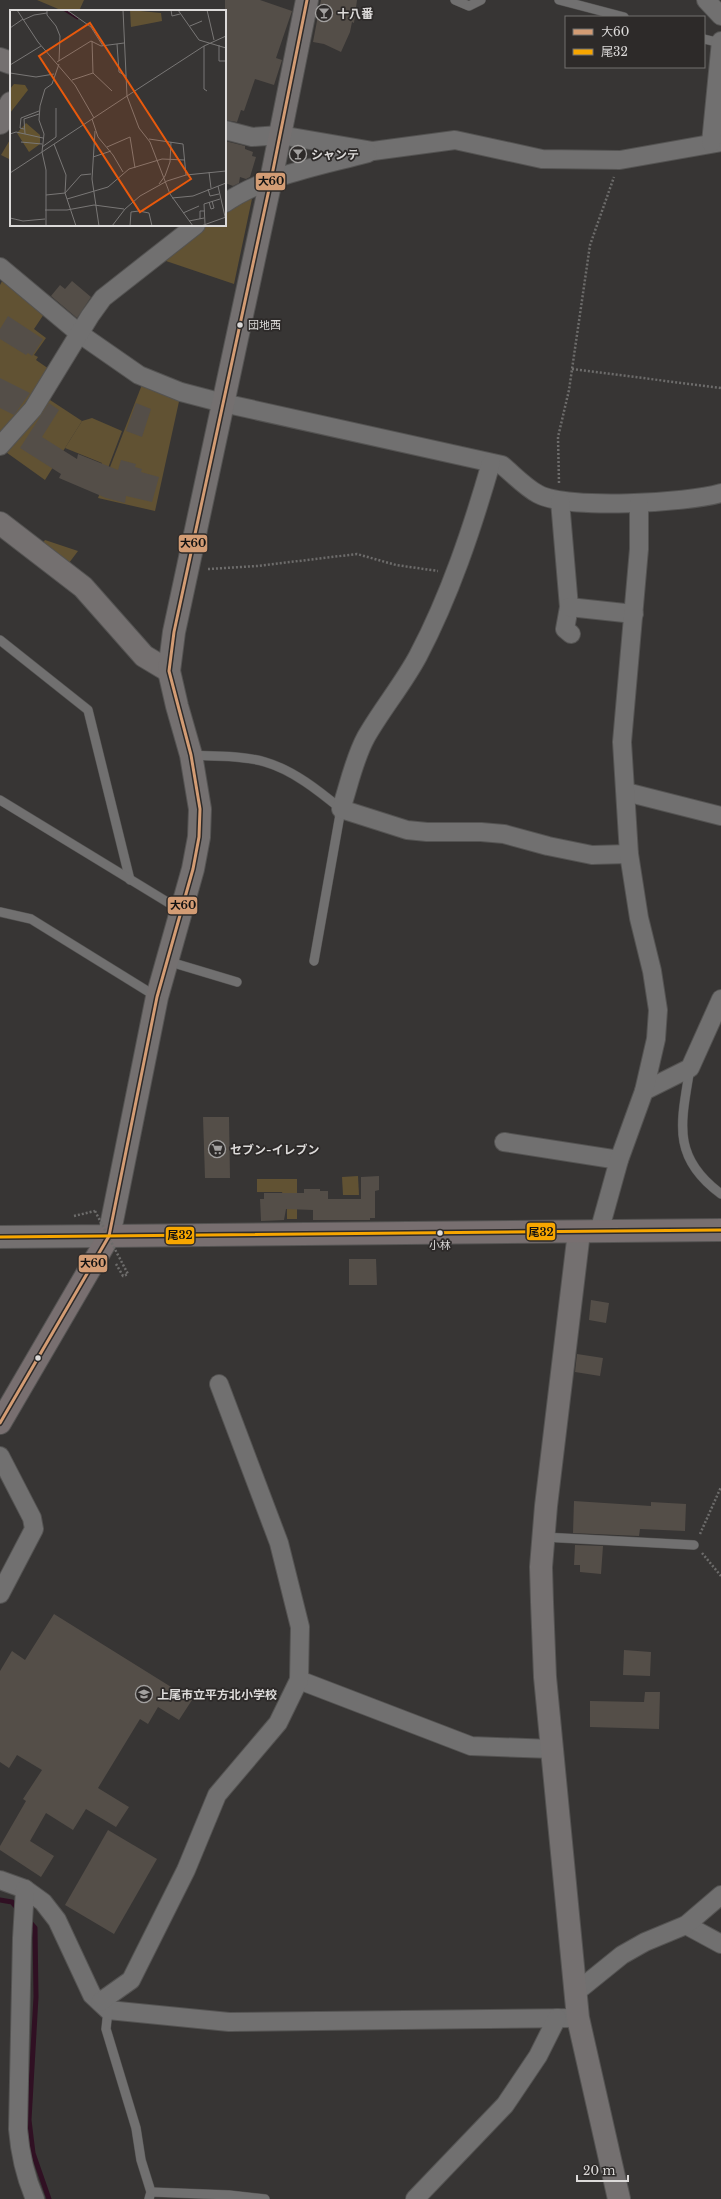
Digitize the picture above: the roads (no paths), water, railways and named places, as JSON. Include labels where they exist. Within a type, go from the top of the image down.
[{"type":"main road","points":[[0,1423],[110,1236],[721,1230]]},
{"type":"street","points":[[0,1237],[110,1236],[157,997],[182,911],[193,869],[199,837],[200,808],[191,755],[169,671],[174,632],[186,568],[271,180],[307,0]]},
{"type":"street","points":[[706,0],[721,16]]},
{"type":"street","points":[[226,203],[241,192],[271,180],[373,151],[455,140],[542,159],[620,160],[716,142],[715,41]]},
{"type":"street","points":[[0,59],[10,63]]},
{"type":"street","points":[[0,123],[10,105]]},
{"type":"street","points":[[226,130],[252,137],[280,135],[373,151]]},
{"type":"street","points":[[0,446],[33,409],[103,298],[195,226]]},
{"type":"street","points":[[0,267],[80,334],[139,375],[181,392],[223,403],[502,466],[538,494],[560,501],[640,503],[721,493]]},
{"type":"street","points":[[491,463],[470,531],[454,573],[417,657],[366,738],[359,754],[341,809],[407,830],[427,832],[488,832],[504,834],[548,846],[592,855],[629,854]]},
{"type":"street","points":[[560,501],[569,607],[565,630],[571,634]]},
{"type":"street","points":[[415,2199],[505,2106],[538,2056],[567,2018],[575,1993],[545,1677],[541,1567],[543,1537],[589,1232],[619,1160],[644,1091],[656,1039],[658,1010],[652,971],[639,918],[629,854],[622,742],[639,550],[640,503]]},
{"type":"street","points":[[0,523],[83,587],[144,656],[169,671]]},
{"type":"street","points":[[569,607],[634,614]]},
{"type":"street","points":[[626,792],[721,816]]},
{"type":"street","points":[[644,1091],[690,1068],[721,999]]},
{"type":"street","points":[[504,1142],[619,1160]]},
{"type":"street","points":[[104,2006],[131,1980],[186,1870],[217,1795],[278,1723],[299,1680],[300,1627],[279,1543],[219,1384]]},
{"type":"street","points":[[0,1456],[32,1518],[34,1529],[0,1594]]},
{"type":"street","points":[[299,1680],[472,1746],[552,1749]]},
{"type":"street","points":[[0,1880],[25,1889],[43,1902],[57,1920],[92,1995],[104,2006],[229,2022],[567,2018]]},
{"type":"street","points":[[25,1889],[22,1938],[18,2129],[20,2152],[26,2179],[35,2199]]},
{"type":"street","points":[[575,1993],[622,1955],[646,1942],[686,1925],[721,1895]]},
{"type":"street","points":[[686,1925],[721,1944]]},
{"type":"street","points":[[567,2018],[619,2199]]},
{"type":"lane","points":[[455,0],[469,6],[481,0]]},
{"type":"lane","points":[[559,0],[620,16]]},
{"type":"lane","points":[[0,640],[88,710],[130,880]]},
{"type":"lane","points":[[191,755],[247,758],[265,762],[302,780],[341,809],[314,961]]},
{"type":"lane","points":[[0,800],[182,911]]},
{"type":"lane","points":[[0,912],[31,919],[157,997]]},
{"type":"lane","points":[[167,961],[237,982]]},
{"type":"lane","points":[[690,1068],[684,1103],[682,1140],[693,1168],[706,1182],[721,1194]]},
{"type":"lane","points":[[543,1537],[694,1545]]},
{"type":"lane","points":[[104,2006],[106,2029],[136,2128],[141,2160],[150,2196],[229,2195],[265,2199]]},
{"type":"waterway","points":[[0,1900],[12,1902],[19,1910]]},
{"type":"waterway","points":[[28,1920],[35,1928],[36,1997],[29,2120],[33,2153],[49,2199]]},
{"type":"place","name":"十八番","points":[[324,13]]},
{"type":"place","name":"シャンテ","points":[[298,154]]},
{"type":"place","name":"団地西","points":[[240,325]]},
{"type":"place","name":"セブン-イレブン","points":[[217,1149]]},
{"type":"place","name":"小林","points":[[440,1233]]},
{"type":"place","name":"上尾市立平方北小学校","points":[[144,1694]]}]
